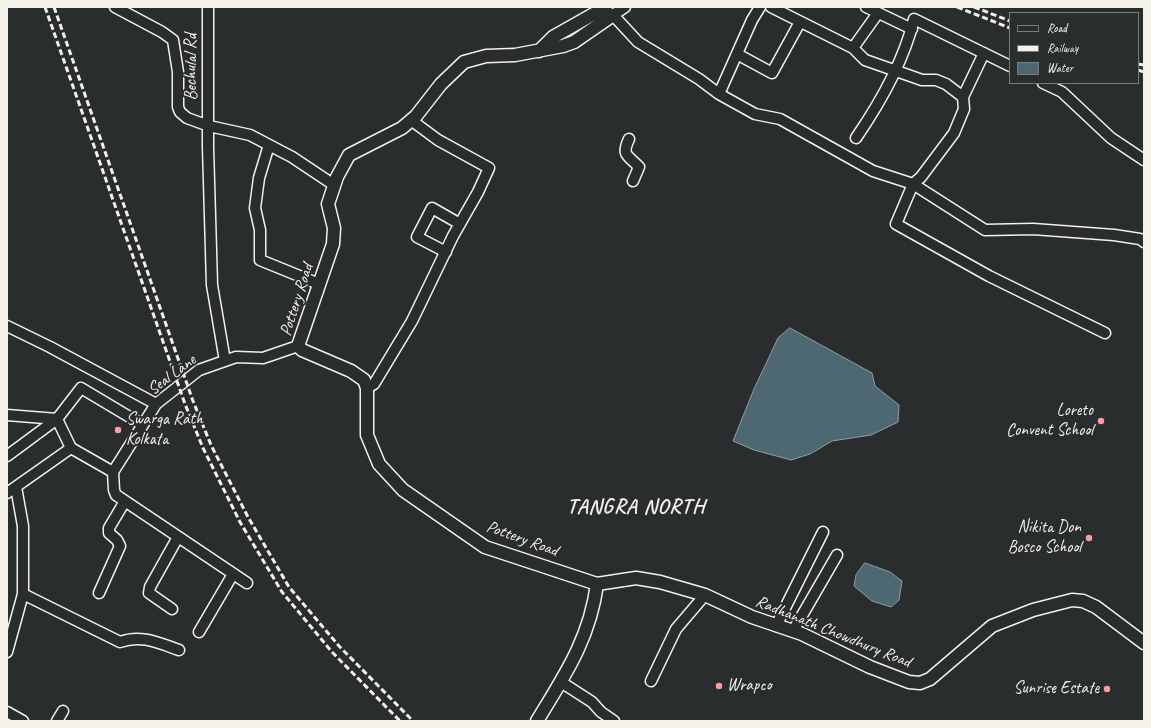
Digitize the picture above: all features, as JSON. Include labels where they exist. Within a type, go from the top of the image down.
[{"type":"street","points":[[114,7],[162,32],[173,40],[178,72],[178,107],[180,112],[187,118],[209,126],[250,135],[292,157],[334,185]]},
{"type":"street","name":"Bechulal Rd","points":[[208,7],[209,202],[212,285],[225,361]]},
{"type":"street","points":[[625,7],[610,11],[638,42],[699,79],[719,94],[755,114],[780,119],[873,171],[913,184],[985,230],[1033,229],[1114,235],[1140,239],[1144,242]]},
{"type":"street","points":[[719,94],[752,20],[760,7]]},
{"type":"street","points":[[771,7],[853,48],[865,60],[922,80],[936,80],[946,84],[963,97]]},
{"type":"street","points":[[866,7],[878,13],[913,24],[984,53],[1009,66]]},
{"type":"street","name":"Pottery Road","points":[[597,584],[485,547],[403,490],[379,464],[367,436],[366,388],[364,380],[360,376],[302,350],[298,346],[335,235],[328,204],[342,165],[349,155],[370,143],[388,136],[411,120],[437,88],[464,62],[486,56],[539,52],[574,42],[610,11]]},
{"type":"street","points":[[853,48],[878,13]]},
{"type":"street","points":[[737,54],[772,73],[800,22]]},
{"type":"street","points":[[856,138],[877,107],[894,71],[913,24]]},
{"type":"street","points":[[984,53],[963,97],[964,109],[954,133],[920,178],[913,184],[896,224],[989,276],[1105,333]]},
{"type":"street","points":[[1046,84],[1062,92],[1111,138],[1144,160]]},
{"type":"street","points":[[366,388],[374,384],[408,328],[489,168],[438,140],[411,120]]},
{"type":"street","points":[[629,139],[624,149],[625,153],[640,167],[632,181]]},
{"type":"street","points":[[269,145],[259,178],[255,208],[260,230],[260,260],[319,284]]},
{"type":"street","points":[[446,252],[417,237],[432,208],[460,224]]},
{"type":"street","points":[[7,326],[50,346],[156,404]]},
{"type":"street","name":"Seal Lane","points":[[113,472],[156,404],[199,370],[236,357],[263,358],[298,346]]},
{"type":"street","points":[[7,456],[57,419],[81,388],[143,425]]},
{"type":"street","points":[[7,415],[57,419]]},
{"type":"street","points":[[57,419],[71,448],[113,472],[114,492],[247,584]]},
{"type":"street","points":[[7,494],[71,448]]},
{"type":"street","points":[[7,652],[23,594],[24,526],[16,487]]},
{"type":"street","points":[[99,593],[120,546],[118,540],[109,533],[109,528],[125,501]]},
{"type":"street","points":[[776,626],[823,532]]},
{"type":"street","points":[[172,609],[149,593],[150,587],[178,537]]},
{"type":"street","points":[[793,631],[837,555]]},
{"type":"street","points":[[199,632],[233,574]]},
{"type":"street","name":"Radhanath Chowdhury Road","points":[[597,584],[616,580],[649,580],[705,595],[733,609],[793,631],[870,667],[914,683],[930,679],[992,626],[1033,610],[1072,600],[1083,601],[1096,607],[1144,644]]},
{"type":"street","points":[[537,721],[572,663],[590,621],[597,584]]},
{"type":"street","points":[[23,594],[120,642],[131,638],[142,638],[179,650]]},
{"type":"street","points":[[651,681],[676,629],[705,595]]},
{"type":"street","points":[[561,682],[592,702],[601,712],[614,721]]},
{"type":"street","points":[[58,721],[63,711]]},
{"type":"street","points":[[7,712],[24,721]]},
{"type":"water","points":[[790,328],[872,373],[875,386],[899,405],[898,422],[871,435],[832,441],[810,454],[791,460],[754,450],[733,441],[754,389],[778,338]]},
{"type":"water","points":[[865,563],[890,572],[902,581],[899,600],[891,607],[872,601],[854,586],[856,575]]},
{"type":"railway","points":[[45,7],[185,404],[203,448],[240,522],[282,592],[332,652],[400,721]]},
{"type":"railway","points":[[54,7],[193,401],[211,445],[248,517],[289,587],[339,646],[413,721]]},
{"type":"railway","points":[[957,7],[1009,28]]},
{"type":"railway","points":[[974,7],[1009,21]]},
{"type":"railway","points":[[1139,64],[1144,65]]},
{"type":"railway","points":[[1139,70],[1144,72]]},
{"type":"place","name":"Loreto Convent School","points":[[1101,421]]},
{"type":"place","name":"Swarga Rath Kolkata","points":[[118,430]]},
{"type":"place","name":"Nikita Don Bosco School","points":[[1089,538]]},
{"type":"place","name":"Wrapco","points":[[719,686]]},
{"type":"place","name":"Sunrise Estate","points":[[1107,689]]},
{"type":"district","name":"TANGRA NORTH","points":[[636,507]]}]
